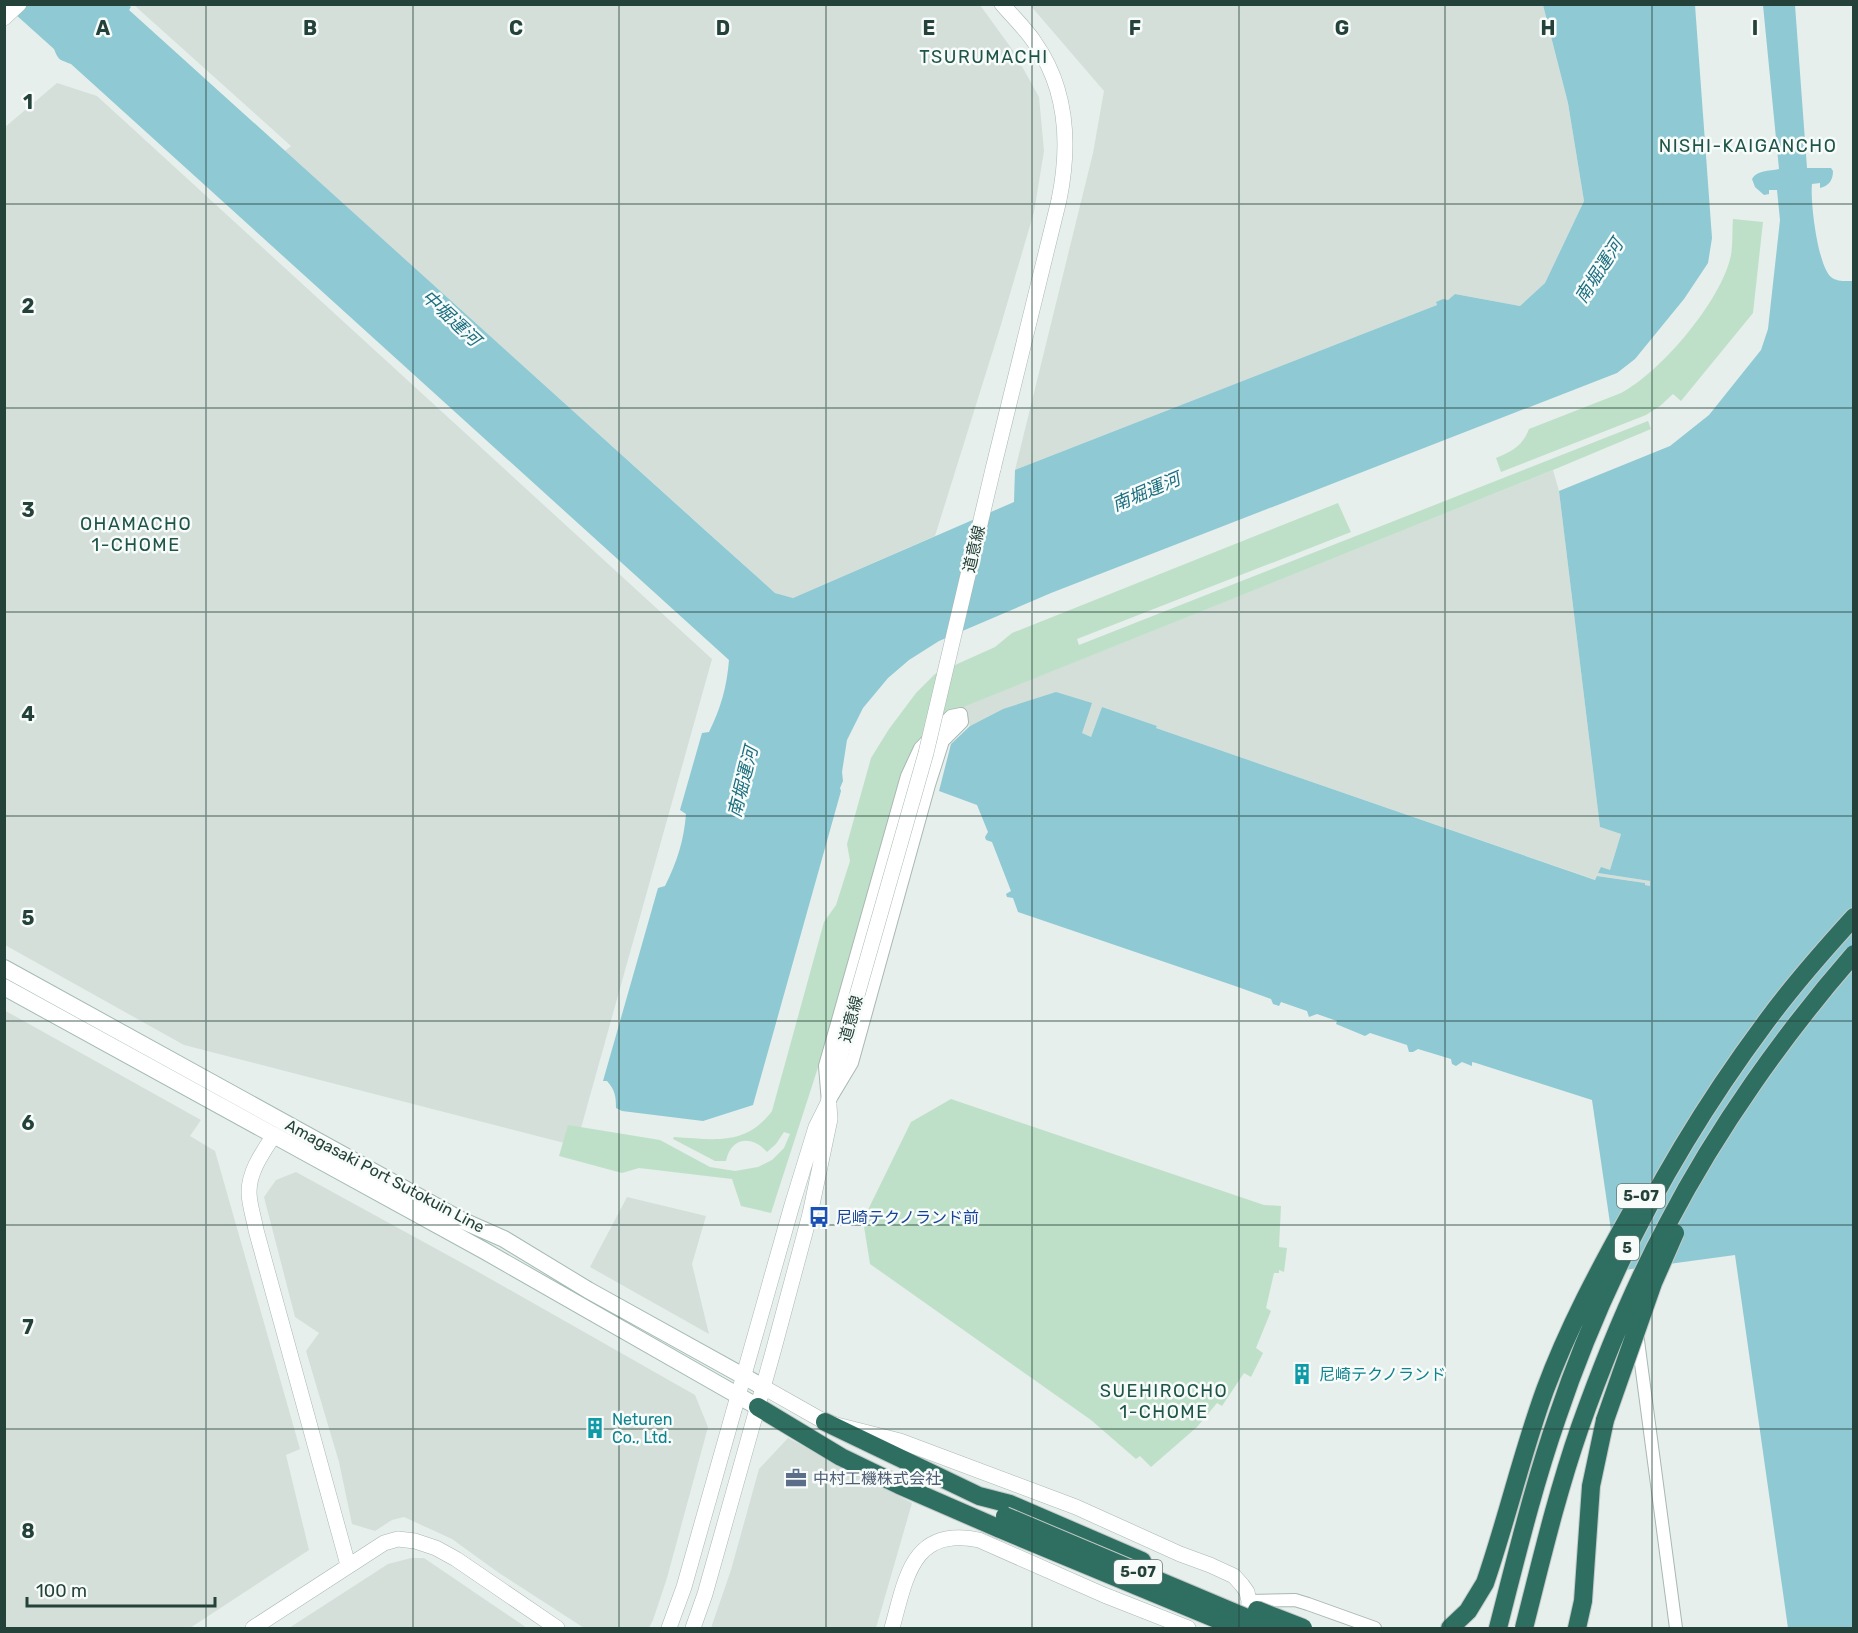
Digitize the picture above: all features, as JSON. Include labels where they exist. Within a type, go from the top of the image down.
[{"type":"highway","name":"5","points":[[1498,1629],[1528,1510],[1557,1417],[1593,1324],[1622,1258],[1676,1157],[1706,1108],[1766,1021],[1854,917]]},
{"type":"highway","name":"5","points":[[1524,1629],[1540,1561],[1565,1474],[1610,1348],[1642,1274],[1697,1171],[1728,1123],[1796,1024],[1854,954]]},
{"type":"highway","name":"5-07","points":[[1450,1629],[1468,1611],[1485,1583],[1526,1445],[1545,1390],[1586,1295],[1667,1152],[1698,1103],[1733,1056],[1766,1021]]},
{"type":"highway","name":"5-07","points":[[1577,1629],[1583,1601],[1591,1486],[1605,1420],[1653,1283],[1679,1223],[1728,1123]]},
{"type":"highway","name":"5-07","points":[[758,1407],[841,1457],[899,1485],[1005,1516],[1303,1629]]},
{"type":"highway","name":"5-07","points":[[825,1422],[979,1496],[1005,1516],[1215,1629]]},
{"type":"highway","name":"5-07","points":[[1005,1516],[1271,1629]]},
{"type":"highway","name":"5-07","points":[[1128,1582],[1238,1629]]},
{"type":"main road","name":"Amagasaki Port Sutokuin Line","points":[[4,968],[461,1220],[504,1239],[588,1290],[763,1388]]},
{"type":"main road","name":"Amagasaki Port Sutokuin Line","points":[[4,987],[483,1250],[758,1407]]},
{"type":"street","name":"道意線","points":[[669,1629],[688,1577],[799,1183],[816,1127],[828,1103],[926,753],[1065,172],[1065,127],[1056,86],[1044,57],[1025,30],[1002,4]]},
{"type":"street","points":[[961,714],[962,722],[943,741],[929,785],[852,1063],[828,1103],[825,1066],[907,776],[920,748],[951,716],[961,714]]},
{"type":"street","name":"道意線","points":[[693,1629],[758,1407],[810,1214],[830,1119],[828,1103]]},
{"type":"street","points":[[274,1135],[261,1155],[251,1179],[250,1201],[348,1565]]},
{"type":"street","points":[[1631,1284],[1676,1629]]},
{"type":"street","points":[[763,1388],[825,1422],[900,1441],[1076,1507],[1234,1576],[1247,1592],[1248,1613],[1236,1624],[1224,1629]]},
{"type":"street","points":[[892,1629],[911,1564],[935,1542],[962,1536],[990,1544],[1104,1595],[1188,1629]]},
{"type":"street","points":[[253,1629],[348,1565],[384,1543],[399,1539],[415,1541],[436,1548],[456,1559],[557,1629]]},
{"type":"street","points":[[1249,1601],[1295,1600],[1375,1629]]},
{"type":"shaded area","points":[[134,5],[980,5],[1014,52],[1039,97],[1044,151],[1034,212],[935,536],[793,598],[775,593],[285,151],[291,146]]},
{"type":"shaded area","points":[[1030,5],[1543,5],[1568,103],[1584,201],[1545,283],[1520,306],[1455,294],[1448,300],[1436,302],[1437,305],[1015,470],[1093,153],[1104,91]]},
{"type":"shaded area","points":[[57,83],[97,96],[712,659],[576,1146],[184,1045],[5,945],[4,128]]},
{"type":"shaded area","points":[[1553,470],[1559,491],[1600,827],[1621,834],[1610,870],[1598,873],[1650,881],[1650,886],[1645,883],[1598,876],[1596,880],[1156,728],[1157,726],[1102,707],[1091,737],[1003,709],[970,726],[962,707]]},
{"type":"shaded area","points":[[4,1010],[201,1120],[190,1136],[215,1151],[300,1449],[286,1455],[309,1550],[190,1628],[5,1628]]},
{"type":"shaded area","points":[[296,1172],[695,1395],[708,1427],[667,1578],[649,1628],[584,1628],[499,1573],[452,1539],[404,1517],[392,1520],[375,1531],[352,1524],[339,1462],[306,1351],[319,1333],[295,1317],[264,1197],[276,1180]]},
{"type":"shaded area","points":[[627,1197],[706,1216],[692,1264],[709,1334],[590,1267]]},
{"type":"shaded area","points":[[788,1438],[912,1503],[876,1628],[711,1628],[731,1570],[759,1469]]},
{"type":"shaded area","points":[[411,1558],[424,1558],[527,1628],[289,1628],[388,1564]]},
{"type":"green space","points":[[1733,219],[1763,222],[1753,313],[1681,401],[1673,394],[1646,415],[1501,472],[1496,458],[1516,448],[1529,429],[1621,393],[1637,383],[1671,352],[1688,333],[1716,293],[1732,251]]},
{"type":"green space","points":[[1648,421],[1651,429],[1553,470],[946,714],[926,733],[771,1213],[741,1206],[732,1179],[639,1168],[622,1173],[559,1156],[568,1125],[660,1140],[710,1167],[735,1171],[758,1167],[772,1160],[784,1148],[790,1134],[784,1132],[767,1152],[755,1143],[743,1141],[732,1147],[726,1161],[715,1161],[673,1139],[674,1137],[715,1139],[739,1136],[762,1123],[772,1111],[824,922],[836,905],[850,861],[847,844],[871,758],[916,693],[935,674],[995,647],[1012,633],[1338,503],[1351,532],[1077,639],[1079,645]]},
{"type":"green space","points":[[951,1099],[1264,1205],[1281,1206],[1279,1247],[1287,1248],[1284,1272],[1279,1270],[1279,1273],[1274,1273],[1266,1308],[1271,1311],[1256,1348],[1263,1353],[1251,1377],[1244,1373],[1222,1406],[1217,1403],[1197,1427],[1151,1467],[1140,1456],[1136,1459],[1091,1420],[870,1264],[863,1220],[911,1122]]},
{"type":"water","points":[[5,5],[128,5],[131,7],[129,10],[775,593],[793,598],[1014,502],[1015,470],[1437,305],[1436,302],[1443,299],[1448,300],[1455,294],[1520,306],[1545,283],[1584,201],[1568,103],[1543,5],[1695,5],[1712,238],[1708,263],[1684,299],[1635,359],[1617,373],[1051,593],[939,641],[909,660],[888,678],[863,708],[847,740],[841,791],[753,1105],[703,1121],[622,1111],[616,1108],[612,1087],[607,1081],[603,1081],[658,888],[665,886],[679,851],[686,814],[680,810],[702,733],[709,732],[720,706],[729,660],[71,64],[60,59],[54,49]]},
{"type":"water","points":[[1763,5],[1795,5],[1807,168],[1831,168],[1833,171],[1831,180],[1826,186],[1820,188],[1820,183],[1812,184],[1819,247],[1826,271],[1833,279],[1854,281],[1853,1628],[1788,1628],[1735,1255],[1617,1271],[1592,1100],[1476,1063],[1472,1062],[1472,1066],[1462,1062],[1456,1066],[1452,1064],[1451,1059],[1418,1049],[1409,1052],[1407,1045],[1370,1033],[1365,1036],[1336,1024],[1337,1021],[1317,1014],[1309,1017],[1307,1011],[1281,1002],[1279,1006],[1273,1004],[1271,999],[1238,987],[1018,912],[1013,898],[1007,897],[1006,894],[1011,891],[992,842],[986,840],[988,832],[977,805],[939,791],[951,744],[970,726],[1003,709],[1056,692],[1092,703],[1082,733],[1091,737],[1102,707],[1157,726],[1156,728],[1595,880],[1597,876],[1645,883],[1650,886],[1650,881],[1598,873],[1601,867],[1610,870],[1621,834],[1600,827],[1559,491],[1670,446],[1709,415],[1761,350],[1768,329],[1780,220],[1777,190],[1769,190],[1769,194],[1764,195],[1755,187],[1752,179],[1760,172],[1779,169]]},
{"type":"place","name":"尼崎テクノランド前","points":[[819,1217]]},
{"type":"place","name":"尼崎テクノランド","points":[[1302,1374]]},
{"type":"place","name":"Neturen Co., Ltd.","points":[[595,1428]]},
{"type":"place","name":"中村工機株式会社","points":[[796,1478]]},
{"type":"district","name":"TSURUMACHI","points":[[984,57]]},
{"type":"district","name":"NISHI-KAIGANCHO","points":[[1748,146]]},
{"type":"district","name":"OHAMACHO 1-CHOME","points":[[136,534]]},
{"type":"district","name":"SUEHIROCHO 1-CHOME","points":[[1164,1401]]},
{"type":"water label","name":"南堀運河","points":[[1599,271]]},
{"type":"water label","name":"中堀運河","points":[[451,318]]},
{"type":"water label","name":"南堀運河","points":[[1146,492]]},
{"type":"water label","name":"南堀運河","points":[[743,782]]}]
